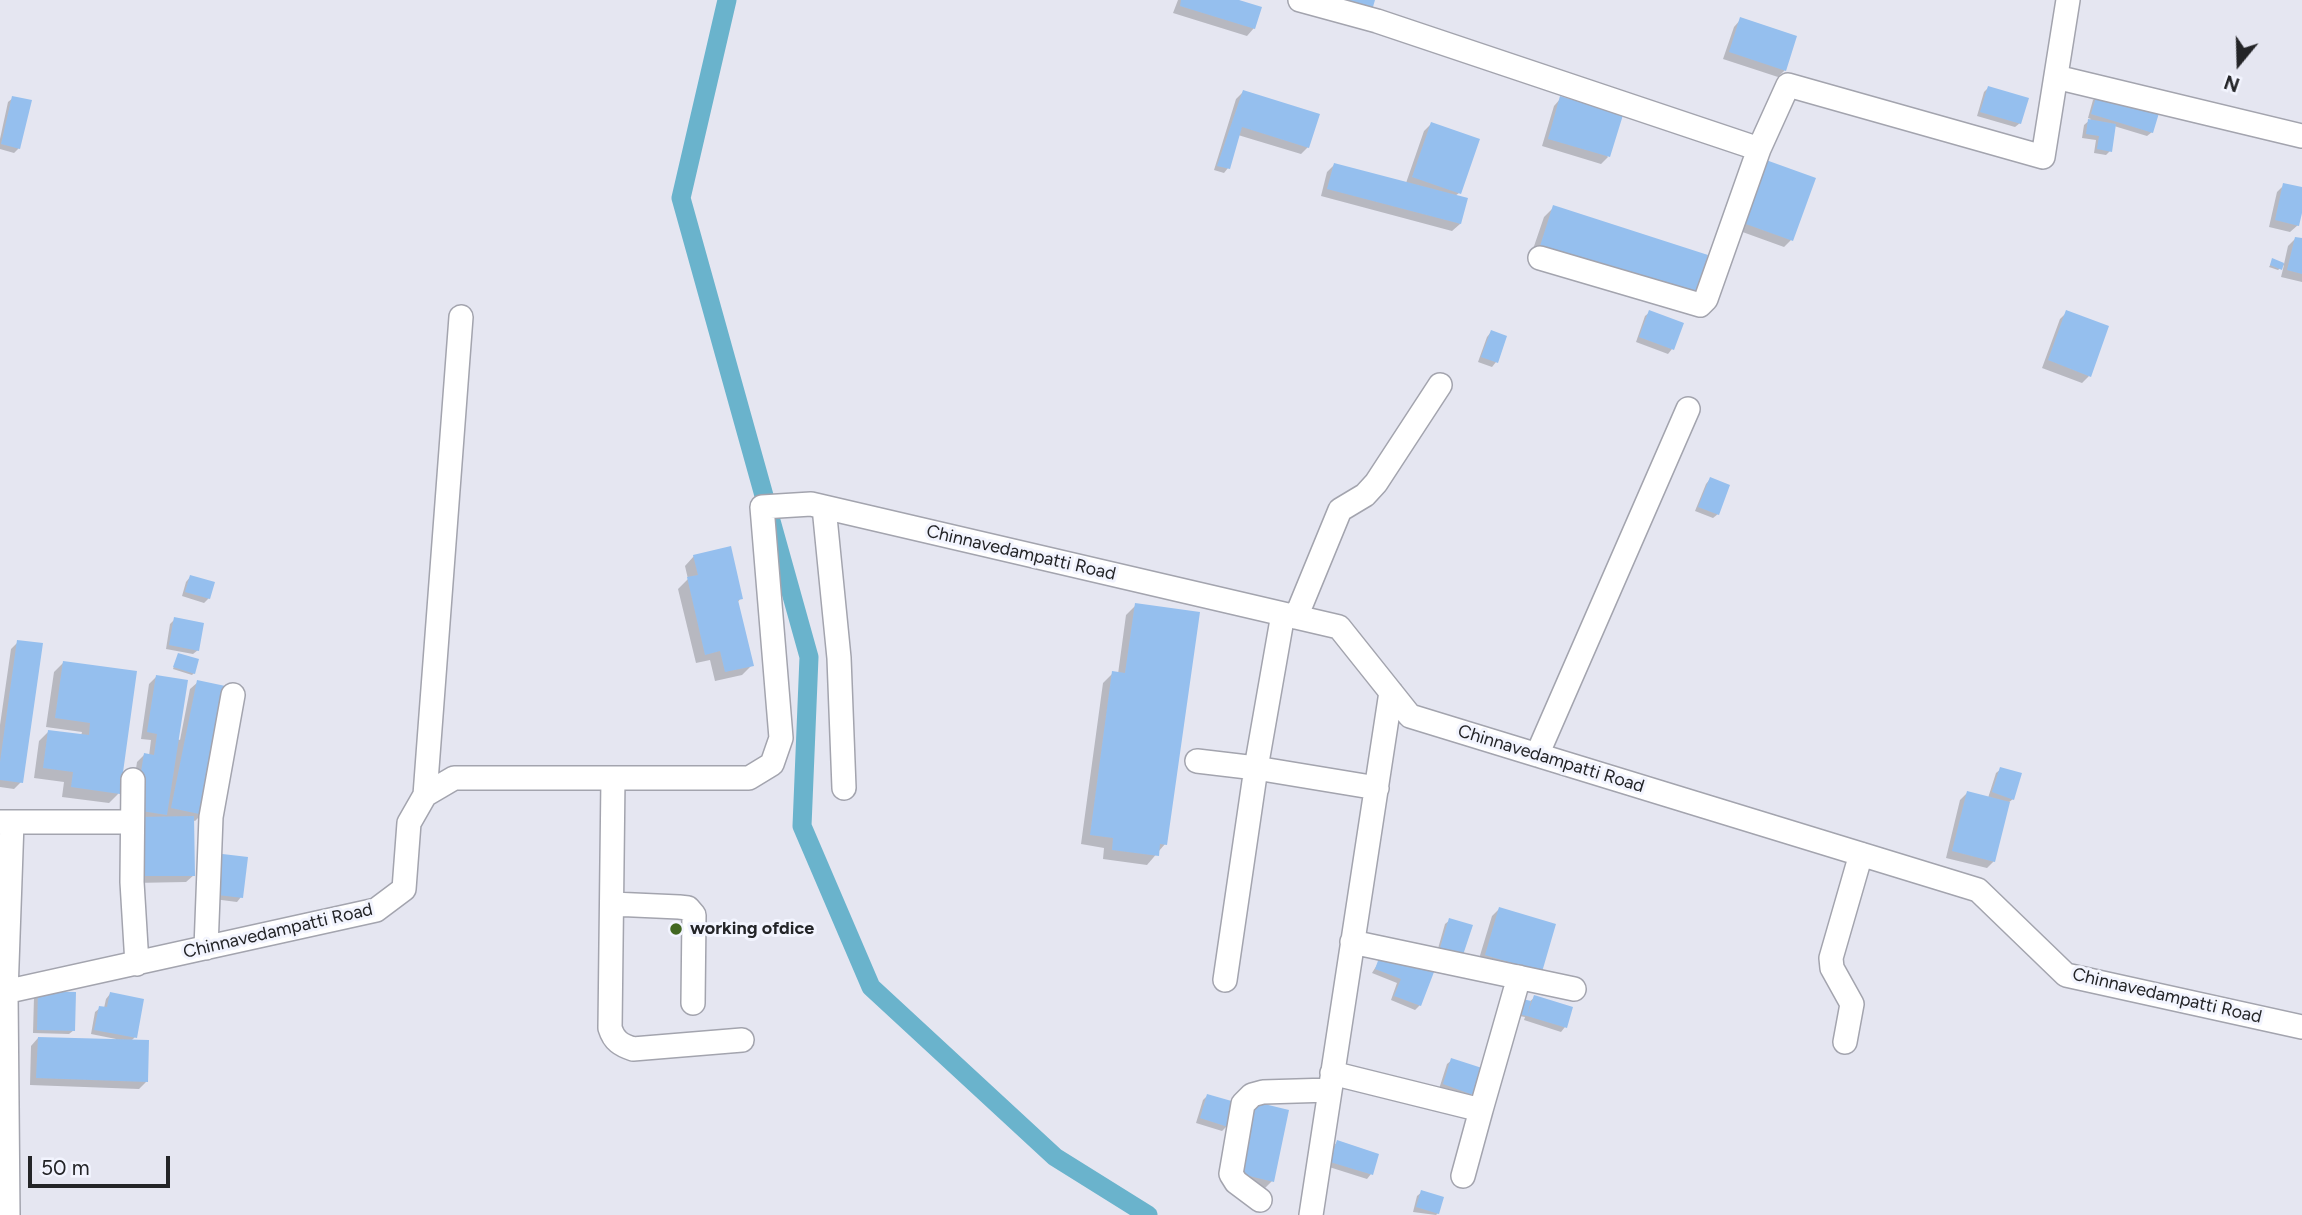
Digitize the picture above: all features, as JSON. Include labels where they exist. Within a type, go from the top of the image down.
[{"type":"street","points":[[1300,0],[1377,21],[1759,149]]},
{"type":"street","points":[[1540,257],[1700,305],[1706,299],[1759,149],[1788,85],[2043,157],[2068,0]]},
{"type":"street","points":[[2056,77],[2302,136]]},
{"type":"street","points":[[425,794],[461,317]]},
{"type":"street","points":[[1225,980],[1256,768],[1290,615],[1340,510],[1365,495],[1376,483],[1440,386]]},
{"type":"street","points":[[1537,755],[1688,409]]},
{"type":"street","points":[[817,506],[839,658],[844,788]]},
{"type":"street","name":"Chinnavedampatti Road","points":[[3,993],[376,910],[404,889],[410,823],[425,794],[454,778],[749,778],[772,764],[781,738],[762,507],[817,506],[1339,626],[1410,716],[1978,890],[2066,975],[2302,1027]]},
{"type":"street","points":[[1311,1215],[1391,692]]},
{"type":"street","points":[[206,948],[211,817],[233,695]]},
{"type":"street","points":[[1197,761],[1377,788]]},
{"type":"street","points":[[613,778],[612,1036],[620,1044],[634,1049],[742,1040]]},
{"type":"street","points":[[133,780],[132,882],[137,964]]},
{"type":"street","points":[[8,1215],[3,993],[6,822],[131,822]]},
{"type":"street","points":[[1845,1042],[1852,1004],[1832,968],[1831,958],[1861,854]]},
{"type":"street","points":[[612,904],[688,908],[694,915],[693,1003]]},
{"type":"street","points":[[1352,942],[1574,989]]},
{"type":"street","points":[[1463,1176],[1519,977]]},
{"type":"street","points":[[1260,1200],[1236,1182],[1231,1174],[1242,1104],[1252,1095],[1331,1081],[1481,1110]]},
{"type":"building","points":[[1181,0],[1239,0],[1262,7],[1255,29],[1180,6]]},
{"type":"building","points":[[1342,0],[1375,0],[1370,17]]},
{"type":"building","points":[[1740,17],[1797,36],[1786,71],[1729,52]]},
{"type":"building","points":[[1988,86],[2029,98],[2021,124],[1980,112]]},
{"type":"building","points":[[1243,90],[1320,114],[1309,148],[1242,127],[1230,169],[1217,166]]},
{"type":"building","points":[[2097,94],[2159,113],[2153,133],[2091,114]]},
{"type":"building","points":[[12,96],[32,100],[20,149],[1,144]]},
{"type":"building","points":[[1560,96],[1623,115],[1610,157],[1548,139]]},
{"type":"building","points":[[2088,119],[2116,124],[2112,152],[2097,149],[2099,136],[2086,134]]},
{"type":"building","points":[[1431,122],[1480,139],[1461,194],[1412,177]]},
{"type":"building","points":[[1766,160],[1816,178],[1793,241],[1743,223]]},
{"type":"building","points":[[1334,163],[1468,198],[1461,224],[1327,189]]},
{"type":"building","points":[[2283,183],[2302,187],[2299,226],[2275,220]]},
{"type":"building","points":[[1553,205],[1708,255],[1695,296],[1540,246]]},
{"type":"building","points":[[2295,237],[2302,238],[2302,274],[2287,270]]},
{"type":"building","points":[[2272,258],[2284,263],[2282,270],[2270,265]]},
{"type":"building","points":[[1649,310],[1684,323],[1674,350],[1639,337]]},
{"type":"building","points":[[2066,310],[2109,326],[2091,377],[2048,360]]},
{"type":"building","points":[[1491,330],[1507,336],[1498,363],[1481,357]]},
{"type":"building","points":[[1710,477],[1730,485],[1719,515],[1698,507]]},
{"type":"building","points":[[731,546],[743,599],[738,600],[754,666],[725,672],[720,651],[705,655],[687,577],[698,575],[693,555]]},
{"type":"building","points":[[190,575],[215,582],[210,599],[185,592]]},
{"type":"building","points":[[1135,603],[1200,612],[1167,845],[1160,844],[1159,856],[1112,850],[1113,838],[1090,835],[1112,671],[1125,673]]},
{"type":"building","points":[[174,617],[204,623],[199,651],[169,645]]},
{"type":"building","points":[[17,640],[43,643],[23,783],[0,780],[0,762]]},
{"type":"building","points":[[178,653],[199,659],[195,674],[173,667]]},
{"type":"building","points":[[63,661],[137,671],[120,794],[71,787],[73,772],[43,768],[48,730],[89,735],[90,723],[55,718]]},
{"type":"building","points":[[156,675],[188,680],[167,815],[135,810],[144,753],[154,755],[157,734],[147,732]]},
{"type":"building","points":[[197,680],[230,687],[204,815],[171,808]]},
{"type":"building","points":[[2000,767],[2022,773],[2014,800],[1992,792]]},
{"type":"building","points":[[1967,791],[2010,802],[1995,862],[1952,851]]},
{"type":"building","points":[[194,816],[195,876],[140,876],[138,817]]},
{"type":"building","points":[[214,853],[248,857],[243,898],[209,894]]},
{"type":"building","points":[[1499,907],[1556,924],[1542,972],[1485,955]]},
{"type":"building","points":[[1449,918],[1473,925],[1463,955],[1440,948]]},
{"type":"building","points":[[1379,958],[1395,964],[1398,958],[1434,972],[1421,1006],[1394,996],[1401,979],[1375,969]]},
{"type":"building","points":[[38,991],[76,992],[75,1031],[37,1030]]},
{"type":"building","points":[[110,992],[144,999],[137,1038],[94,1030],[99,1006],[107,1007]]},
{"type":"building","points":[[1534,995],[1573,1007],[1567,1028],[1527,1016]]},
{"type":"building","points":[[1519,998],[1531,1001],[1527,1016],[1514,1013]]},
{"type":"building","points":[[38,1037],[149,1040],[148,1082],[36,1078]]},
{"type":"building","points":[[1451,1058],[1482,1068],[1473,1095],[1443,1084]]},
{"type":"building","points":[[1207,1094],[1235,1102],[1228,1127],[1200,1118]]},
{"type":"building","points":[[1256,1102],[1289,1110],[1274,1182],[1241,1174]]},
{"type":"building","points":[[1337,1140],[1379,1154],[1373,1175],[1330,1162]]},
{"type":"building","points":[[1421,1190],[1444,1197],[1439,1214],[1416,1207]]},
{"type":"waterway","points":[[727,0],[681,198],[809,657],[802,826],[871,987],[1055,1157],[1148,1215]]},
{"type":"place","name":"working ofdice","points":[[676,929]]}]
